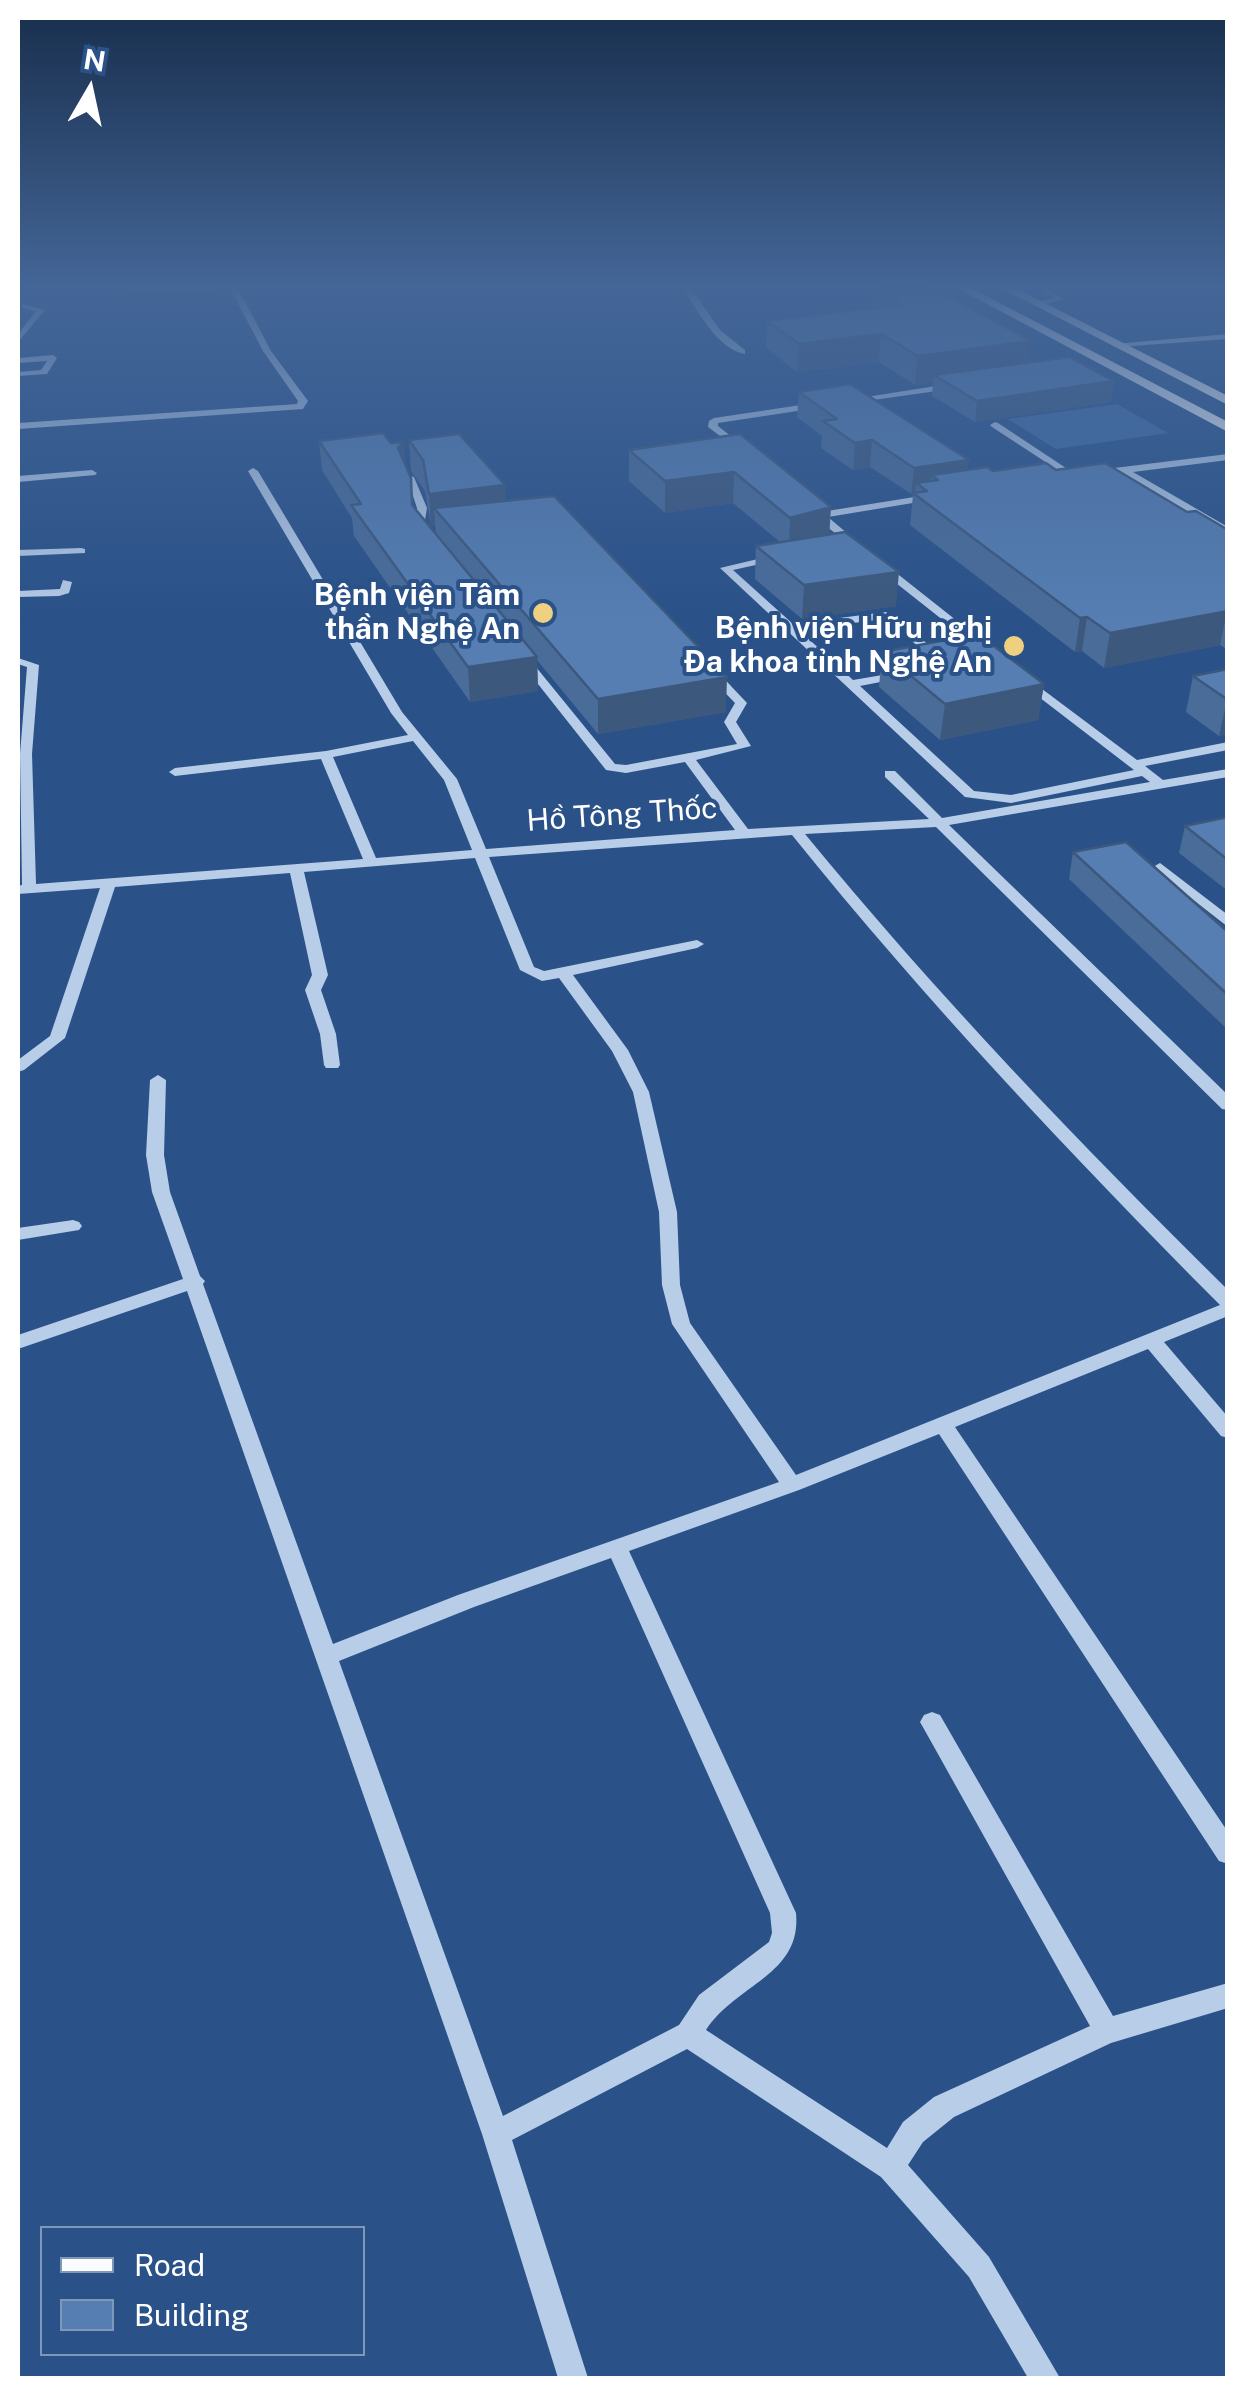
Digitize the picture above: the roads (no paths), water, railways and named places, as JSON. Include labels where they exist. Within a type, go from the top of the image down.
[{"type":"main road","points":[[1175,400],[1228,428]]},
{"type":"street","points":[[18,426],[300,407],[302,400]]},
{"type":"street","points":[[755,460],[713,427],[714,421],[861,400]]},
{"type":"street","points":[[996,424],[1073,476]]},
{"type":"street","points":[[1054,479],[1228,457]]},
{"type":"street","points":[[1211,458],[1228,468]]},
{"type":"street","points":[[1122,470],[1228,532]]},
{"type":"street","points":[[253,471],[415,737],[450,780],[528,970],[542,976],[563,973],[697,944]]},
{"type":"street","points":[[18,479],[92,473]]},
{"type":"street","points":[[1095,474],[1111,483]]},
{"type":"street","points":[[409,477],[422,508],[419,526],[435,549]]},
{"type":"street","points":[[811,503],[825,514],[940,496]]},
{"type":"street","points":[[825,514],[822,518],[991,654]]},
{"type":"street","points":[[422,534],[442,532]]},
{"type":"street","points":[[1214,541],[1228,541]]},
{"type":"street","points":[[836,548],[854,544]]},
{"type":"street","points":[[18,553],[81,551]]},
{"type":"street","points":[[799,554],[725,566],[849,684],[977,797],[1011,799],[1228,746]]},
{"type":"street","points":[[18,594],[64,592],[67,582]]},
{"type":"street","points":[[792,628],[886,615],[946,662],[849,684]]},
{"type":"street","points":[[510,642],[611,767],[626,769],[746,744],[730,722],[741,703],[701,662]]},
{"type":"street","points":[[18,661],[33,664],[26,754],[24,890]]},
{"type":"street","points":[[1022,678],[1159,784]]},
{"type":"street","points":[[175,772],[326,755],[415,737]]},
{"type":"street","points":[[326,755],[372,862]]},
{"type":"street","points":[[688,758],[744,832]]},
{"type":"street","name":"Hồ Tông Thốc","points":[[24,890],[744,832],[935,823],[1228,773]]},
{"type":"street","points":[[890,774],[935,823],[1228,1105]]},
{"type":"street","points":[[326,1656],[466,1600],[792,1485],[1152,1341],[1228,1305],[1070,1146],[894,952],[795,830]]},
{"type":"street","points":[[1160,866],[1228,924]]},
{"type":"street","points":[[296,868],[320,975],[312,990],[328,1034],[332,1065]]},
{"type":"street","points":[[18,1067],[57,1038],[109,884]]},
{"type":"street","points":[[563,973],[620,1050],[641,1092],[668,1212],[671,1284],[681,1324],[792,1485]]},
{"type":"street","points":[[158,1080],[156,1173],[496,2134],[573,2378]]},
{"type":"street","points":[[18,1234],[73,1226]]},
{"type":"street","points":[[18,1342],[196,1282]]},
{"type":"street","points":[[1152,1341],[1228,1430]]},
{"type":"street","points":[[942,1423],[1228,1853]]},
{"type":"street","points":[[496,2134],[688,2034],[708,2004],[778,1950],[784,1934],[783,1913],[617,1548]]},
{"type":"street","points":[[932,1722],[1107,2031]]},
{"type":"street","points":[[891,2167],[913,2132],[944,2108],[1107,2031],[1228,1994]]},
{"type":"street","points":[[688,2034],[891,2167],[979,2268],[1045,2378]]},
{"type":"place","name":"Bệnh viện Tâm thần Nghệ An","points":[[543,613]]},
{"type":"place","name":"Bệnh viện Hữu nghị Đa khoa tỉnh Nghệ An","points":[[1014,646]]}]
